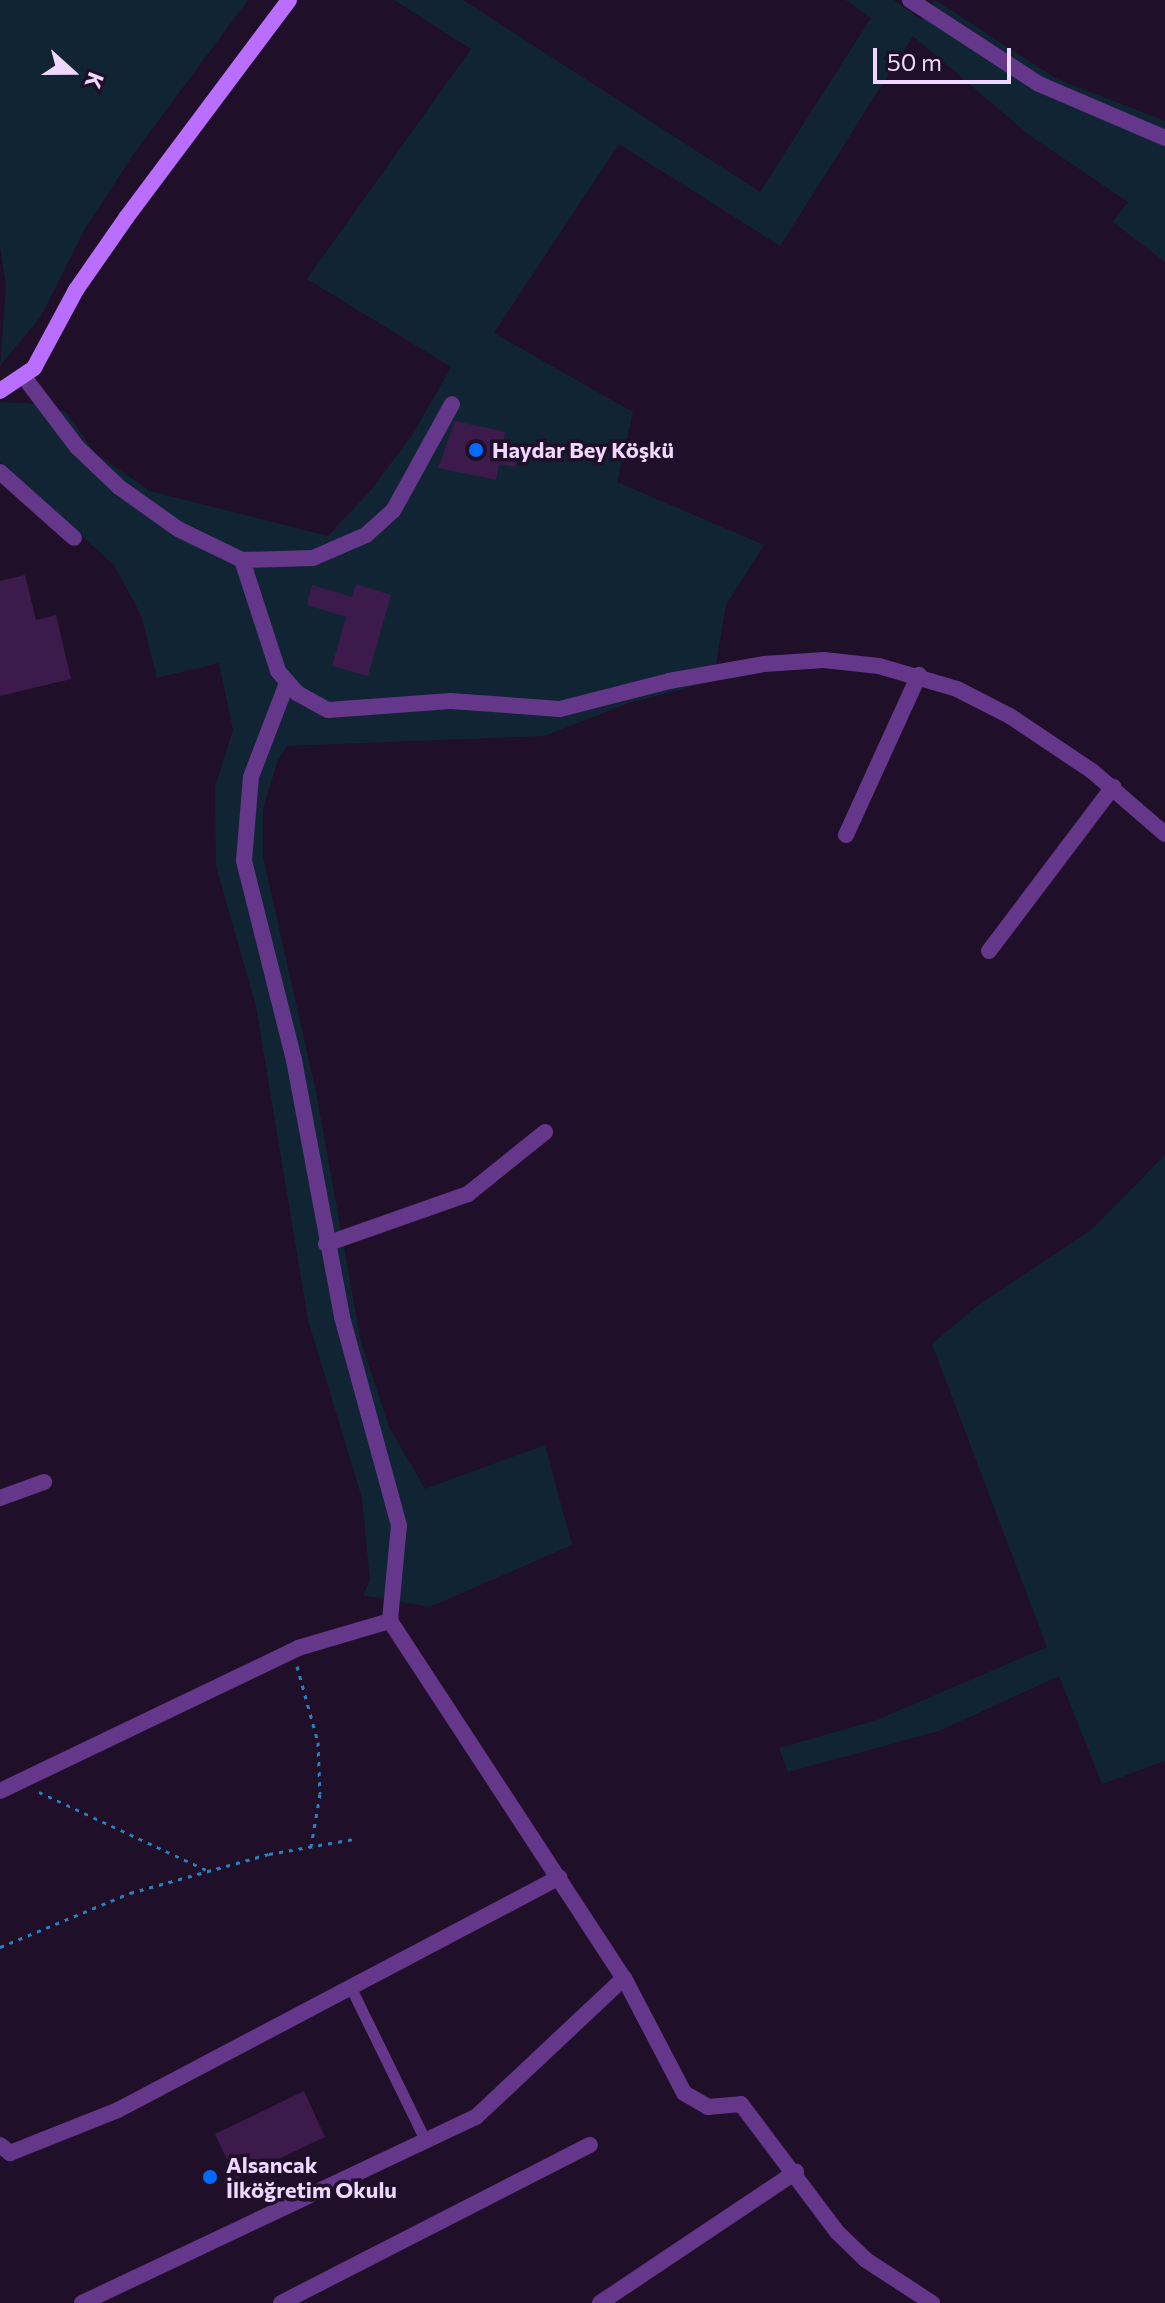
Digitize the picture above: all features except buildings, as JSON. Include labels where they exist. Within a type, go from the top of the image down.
[{"type":"street","points":[[0,391],[24,377],[126,218],[289,0]]},
{"type":"street","points":[[910,0],[1039,84],[1165,138]]},
{"type":"street","points":[[24,377],[77,447],[119,487],[178,529],[242,560],[313,558],[366,535],[393,511],[452,404]]},
{"type":"street","points":[[0,472],[74,538]]},
{"type":"street","points":[[242,560],[272,659],[287,683],[317,706],[340,712],[451,701],[538,710],[581,706],[669,681],[794,661],[853,662],[919,675],[1010,716],[1113,787],[1165,834]]},
{"type":"street","points":[[846,835],[919,675]]},
{"type":"street","points":[[287,683],[249,787],[244,861],[294,1060],[326,1244],[399,1525],[390,1621],[624,1978],[684,2093],[708,2107],[741,2104],[849,2245],[932,2303]]},
{"type":"street","points":[[989,951],[1113,787]]},
{"type":"street","points":[[326,1244],[468,1194],[545,1132]]},
{"type":"street","points":[[0,1498],[44,1482]]},
{"type":"street","points":[[0,1791],[290,1651],[390,1621]]},
{"type":"street","points":[[0,2145],[10,2153],[118,2110],[559,1877]]},
{"type":"street","points":[[82,2303],[476,2117],[624,1978]]},
{"type":"street","points":[[281,2303],[590,2145]]},
{"type":"street","points":[[600,2303],[796,2172]]},
{"type":"lane","points":[[350,1986],[425,2140]]},
{"type":"path","points":[[290,1651],[308,1695],[318,1742],[320,1794],[311,1846]]},
{"type":"path","points":[[19,1782],[206,1870]]},
{"type":"path","points":[[0,1947],[130,1893],[206,1870],[354,1839]]},
{"type":"shaded area","points":[[0,0],[248,0],[135,152],[86,227],[41,316],[0,366],[6,286],[0,246]]},
{"type":"shaded area","points":[[394,0],[463,0],[760,192],[871,18],[846,0],[894,0],[922,20],[935,0],[1057,79],[1165,121],[1165,262],[1113,222],[1128,202],[1029,135],[913,36],[780,246],[619,144],[494,333],[633,412],[617,482],[764,545],[726,605],[713,681],[629,703],[544,736],[287,746],[278,760],[263,808],[263,857],[316,1092],[361,1342],[389,1427],[425,1489],[545,1445],[572,1545],[430,1607],[363,1595],[370,1580],[362,1498],[308,1320],[256,1006],[216,866],[215,787],[233,730],[219,663],[157,678],[141,615],[114,565],[0,462],[0,402],[30,403],[66,412],[95,453],[150,491],[328,536],[371,490],[413,434],[451,367],[307,279],[471,49]]},
{"type":"shaded area","points":[[1165,1155],[1165,1761],[1102,1784],[1059,1676],[939,1731],[788,1772],[779,1748],[877,1720],[1047,1647],[932,1344],[977,1306],[1090,1231]]},
{"type":"place","name":"Haydar Bey Köşkü","points":[[476,450]]},
{"type":"place","name":"Alsancak İlköğretim Okulu","points":[[210,2177]]}]
